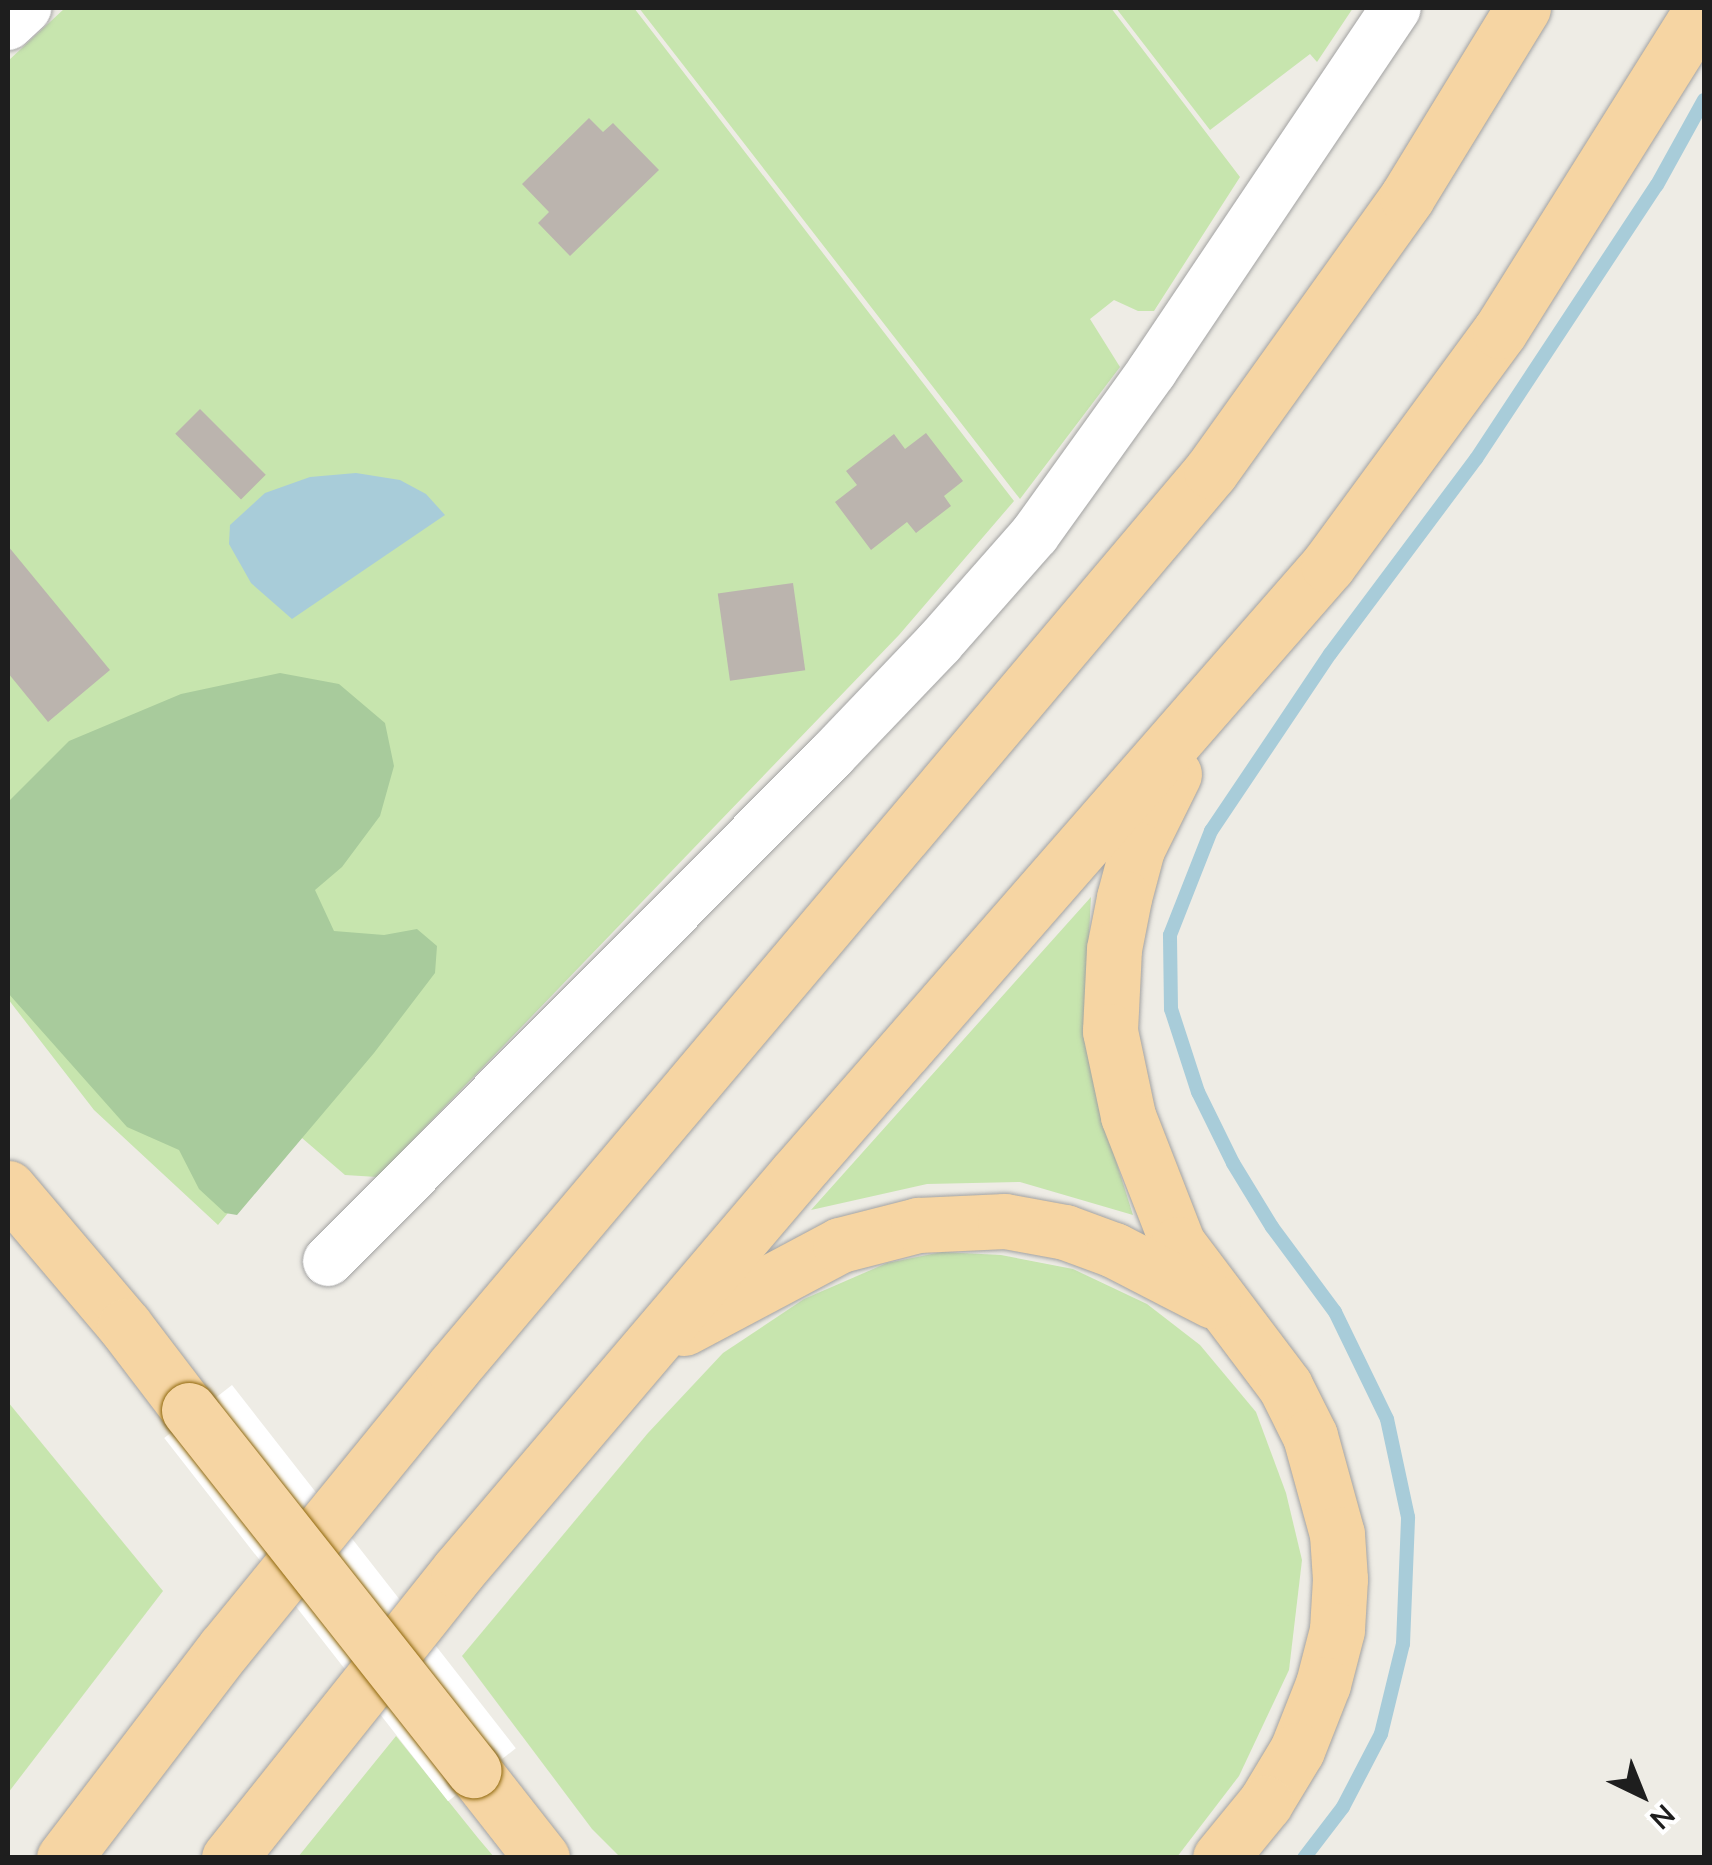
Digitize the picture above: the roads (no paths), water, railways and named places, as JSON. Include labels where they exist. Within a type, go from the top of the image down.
[{"type":"main road","points":[[64,1858],[224,1649],[453,1368],[1212,471],[1407,197],[1523,8]]},
{"type":"main road","points":[[228,1858],[458,1571],[809,1159],[1234,678],[1328,566],[1500,331],[1703,8]]},
{"type":"main road","points":[[1220,1858],[1265,1803],[1297,1750],[1332,1648],[1340,1579],[1337,1534],[1310,1436],[1285,1386],[1219,1304],[1178,1244],[1134,1133],[1110,1031],[1110,990],[1114,949],[1136,849],[1171,778],[1234,678]]},
{"type":"main road","points":[[8,1188],[125,1326],[542,1858]]},
{"type":"main road","points":[[8,1217],[57,1248]]},
{"type":"main road","points":[[651,1348],[746,1292],[840,1245],[918,1225],[1005,1221],[1065,1232],[1114,1250],[1219,1304]]},
{"type":"street","points":[[8,24],[26,8]]},
{"type":"street","points":[[328,1261],[939,644],[1034,534],[1152,372],[1396,8]]},
{"type":"water","points":[[356,473],[400,480],[426,494],[445,515],[292,619],[251,583],[229,544],[230,525],[265,493],[310,477]]},
{"type":"waterway","points":[[1304,1858],[1343,1807],[1381,1734],[1403,1644],[1408,1517],[1387,1419],[1335,1312],[1272,1227],[1233,1163],[1198,1092],[1171,1009],[1170,935],[1211,831],[1330,654],[1476,459],[1657,185],[1704,100]]}]
